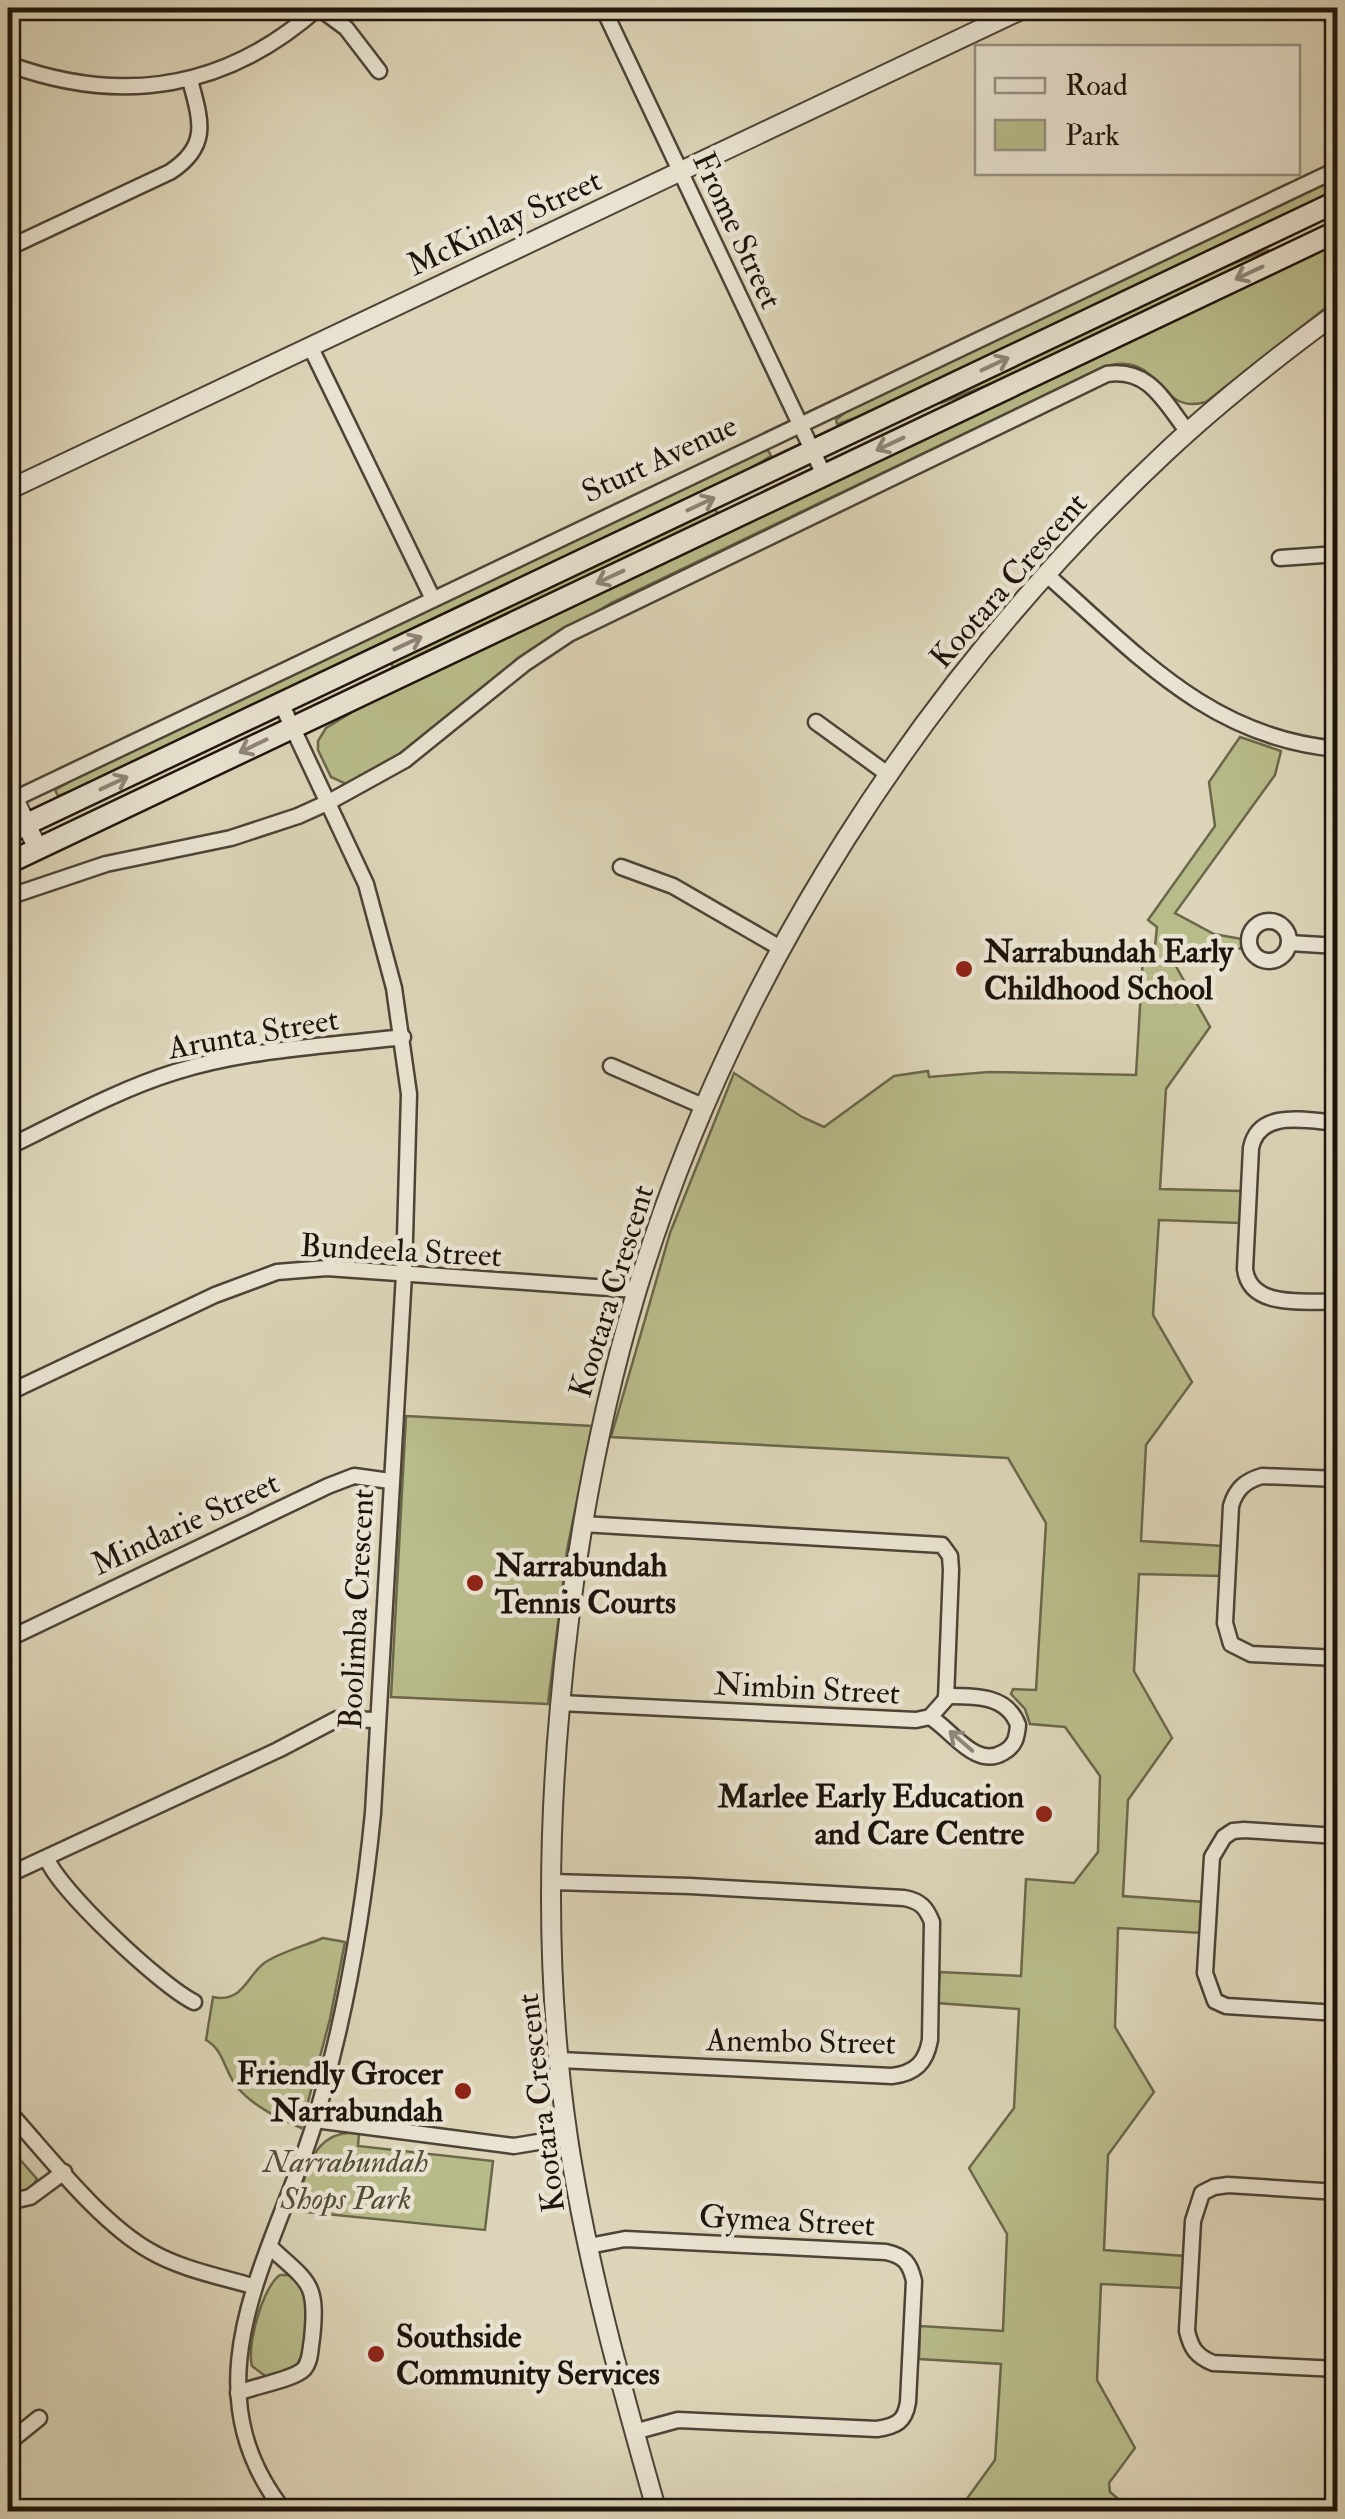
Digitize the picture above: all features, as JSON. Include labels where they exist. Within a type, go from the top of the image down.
[{"type":"main road","name":"Sturt Avenue","points":[[17,829],[1338,201]]},
{"type":"main road","points":[[8,863],[1338,231]]},
{"type":"street","points":[[8,64],[38,75],[96,86],[146,86],[190,80],[247,58],[292,31],[319,8],[346,28],[379,71]]},
{"type":"street","name":"Frome Street","points":[[602,8],[824,475]]},
{"type":"street","name":"McKinlay Street","points":[[8,490],[1025,8]]},
{"type":"street","points":[[1332,8],[1338,37]]},
{"type":"street","points":[[8,248],[188,160],[200,133],[190,80]]},
{"type":"street","name":"Sturt Avenue","points":[[10,796],[1338,168]]},
{"type":"street","name":"Kootara Crescent","points":[[658,2512],[588,2246],[568,2137],[560,2060],[552,1882],[552,1788],[566,1628],[597,1444],[637,1290],[706,1107],[782,949],[930,716],[1100,517],[1188,432],[1338,312]]},
{"type":"street","points":[[310,346],[432,599]]},
{"type":"street","points":[[8,896],[106,864],[231,838],[329,802],[406,760],[524,664],[568,634],[1107,374],[1131,373],[1147,381],[1188,432]]},
{"type":"street","points":[[1280,558],[1338,554]]},
{"type":"street","points":[[1047,575],[1170,683],[1212,712],[1260,734],[1338,749]]},
{"type":"street","name":"Boolimba Crescent","points":[[281,703],[366,884],[382,937],[403,1037],[409,1094],[404,1274],[373,1813],[364,1900],[315,2120],[252,2286],[238,2364],[242,2424],[250,2454],[284,2512]]},
{"type":"street","points":[[816,722],[889,775]]},
{"type":"street","points":[[10,796],[17,829],[38,849]]},
{"type":"street","points":[[621,868],[673,886],[782,949]]},
{"type":"street","points":[[1289,943],[1338,946]]},
{"type":"street","name":"Arunta Street","points":[[8,1147],[135,1086],[178,1071],[254,1054],[403,1037]]},
{"type":"street","points":[[611,1066],[706,1107]]},
{"type":"street","points":[[1338,1123],[1279,1120],[1256,1133],[1251,1148],[1245,1264],[1248,1282],[1260,1295],[1338,1302]]},
{"type":"street","name":"Bundeela Street","points":[[8,1393],[215,1295],[277,1272],[328,1268],[637,1290]]},
{"type":"street","name":"Mindarie Street","points":[[8,1638],[328,1486],[354,1476],[390,1481]]},
{"type":"street","points":[[1338,1480],[1262,1476],[1251,1479],[1235,1492],[1225,1623],[1231,1644],[1251,1654],[1338,1658]]},
{"type":"street","name":"Nimbin Street","points":[[560,1704],[916,1720],[930,1717],[941,1708],[946,1696],[951,1570],[950,1556],[942,1545],[582,1524]]},
{"type":"street","points":[[930,1717],[978,1755],[1000,1755],[1014,1745],[1018,1725],[1007,1705],[996,1700],[946,1696]]},
{"type":"street","points":[[8,1876],[278,1750],[337,1718],[376,1720]]},
{"type":"street","points":[[1338,1836],[1244,1830],[1224,1837],[1212,1856],[1205,1973],[1215,2001],[1226,2006],[1338,2013]]},
{"type":"street","points":[[48,1859],[64,1882],[150,1973],[194,2002]]},
{"type":"street","name":"Anembo Street","points":[[552,1882],[904,1898],[918,1900],[932,1922],[930,2040],[927,2055],[908,2074],[560,2060]]},
{"type":"street","points":[[8,2111],[118,2229],[179,2265],[252,2286]]},
{"type":"street","points":[[315,2120],[514,2146],[568,2137]]},
{"type":"street","points":[[8,2202],[30,2197],[64,2172]]},
{"type":"street","points":[[1338,2192],[1228,2185],[1214,2186],[1202,2193],[1194,2221],[1186,2331],[1200,2358],[1212,2362],[1338,2369]]},
{"type":"street","name":"Gymea Street","points":[[588,2246],[625,2239],[886,2252],[901,2255],[911,2267],[914,2281],[908,2402],[899,2423],[877,2429],[678,2420],[634,2432]]},
{"type":"street","points":[[238,2393],[302,2372],[309,2361],[315,2311],[310,2286],[302,2273],[270,2247]]},
{"type":"street","points":[[8,2443],[39,2418]]},
{"type":"green space","points":[[1337,177],[1337,187],[1313,202],[870,413],[837,424],[836,420],[849,409]]},
{"type":"green space","points":[[1337,243],[1337,299],[1206,402],[1189,404],[1176,400],[1147,372],[1135,366],[1120,364],[1099,369],[611,603],[518,660],[398,755],[358,781],[346,784],[331,777],[318,750],[318,741],[326,728],[362,706]]},
{"type":"green space","points":[[1268,250],[1270,254],[1019,373],[941,403],[939,400],[1186,282]]},
{"type":"green space","points":[[768,450],[771,456],[739,475],[88,785],[58,796],[55,790],[91,769]]},
{"type":"green space","points":[[714,507],[718,515],[395,671],[391,663],[413,651]]},
{"type":"green space","points":[[1240,737],[1281,751],[1275,775],[1175,913],[1214,934],[1242,939],[1243,949],[1216,946],[1173,961],[1210,1027],[1166,1089],[1160,1189],[1242,1191],[1240,1223],[1159,1220],[1153,1315],[1192,1382],[1146,1445],[1141,1541],[1223,1546],[1222,1576],[1139,1574],[1134,1671],[1172,1738],[1128,1800],[1123,1896],[1204,1902],[1202,1933],[1118,1928],[1115,2027],[1154,2092],[1108,2155],[1104,2250],[1185,2256],[1184,2288],[1101,2284],[1097,2380],[1135,2448],[1109,2483],[1110,2492],[1133,2511],[958,2511],[995,2460],[1001,2364],[919,2359],[920,2326],[1003,2331],[1007,2234],[969,2168],[1014,2108],[1019,2009],[937,2003],[940,1972],[1021,1976],[1026,1879],[1074,1883],[1098,1852],[1100,1776],[1065,1727],[1030,1724],[1025,1709],[1011,1694],[1013,1689],[1036,1690],[1046,1523],[1008,1458],[611,1437],[670,1233],[734,1073],[824,1127],[894,1076],[928,1071],[929,1077],[989,1072],[1136,1075],[1143,956],[1154,956],[1157,927],[1148,920],[1215,826],[1209,782]]},
{"type":"green space","points":[[406,1416],[592,1426],[567,1550],[548,1704],[391,1697]]},
{"type":"green space","points":[[323,1938],[345,1942],[330,2019],[301,2128],[244,2095],[217,2050],[206,2040],[213,1997],[237,1993],[268,1960]]},
{"type":"green space","name":"Narrabundah Shops Park","points":[[359,2133],[358,2146],[493,2161],[485,2230],[295,2211],[320,2146],[330,2138]]},
{"type":"green space","points":[[8,2146],[37,2179],[17,2195],[8,2195]]},
{"type":"green space","points":[[280,2275],[292,2275],[309,2298],[306,2345],[297,2365],[288,2372],[265,2376],[252,2366],[251,2345],[262,2304]]},
{"type":"place","name":"Narrabundah Early Childhood School","points":[[964,969]]},
{"type":"place","name":"Narrabundah Tennis Courts","points":[[475,1583]]},
{"type":"place","name":"Marlee Early Education and Care Centre","points":[[1044,1814]]},
{"type":"place","name":"Friendly Grocer Narrabundah","points":[[463,2091]]},
{"type":"place","name":"Southside Community Services","points":[[376,2354]]}]
